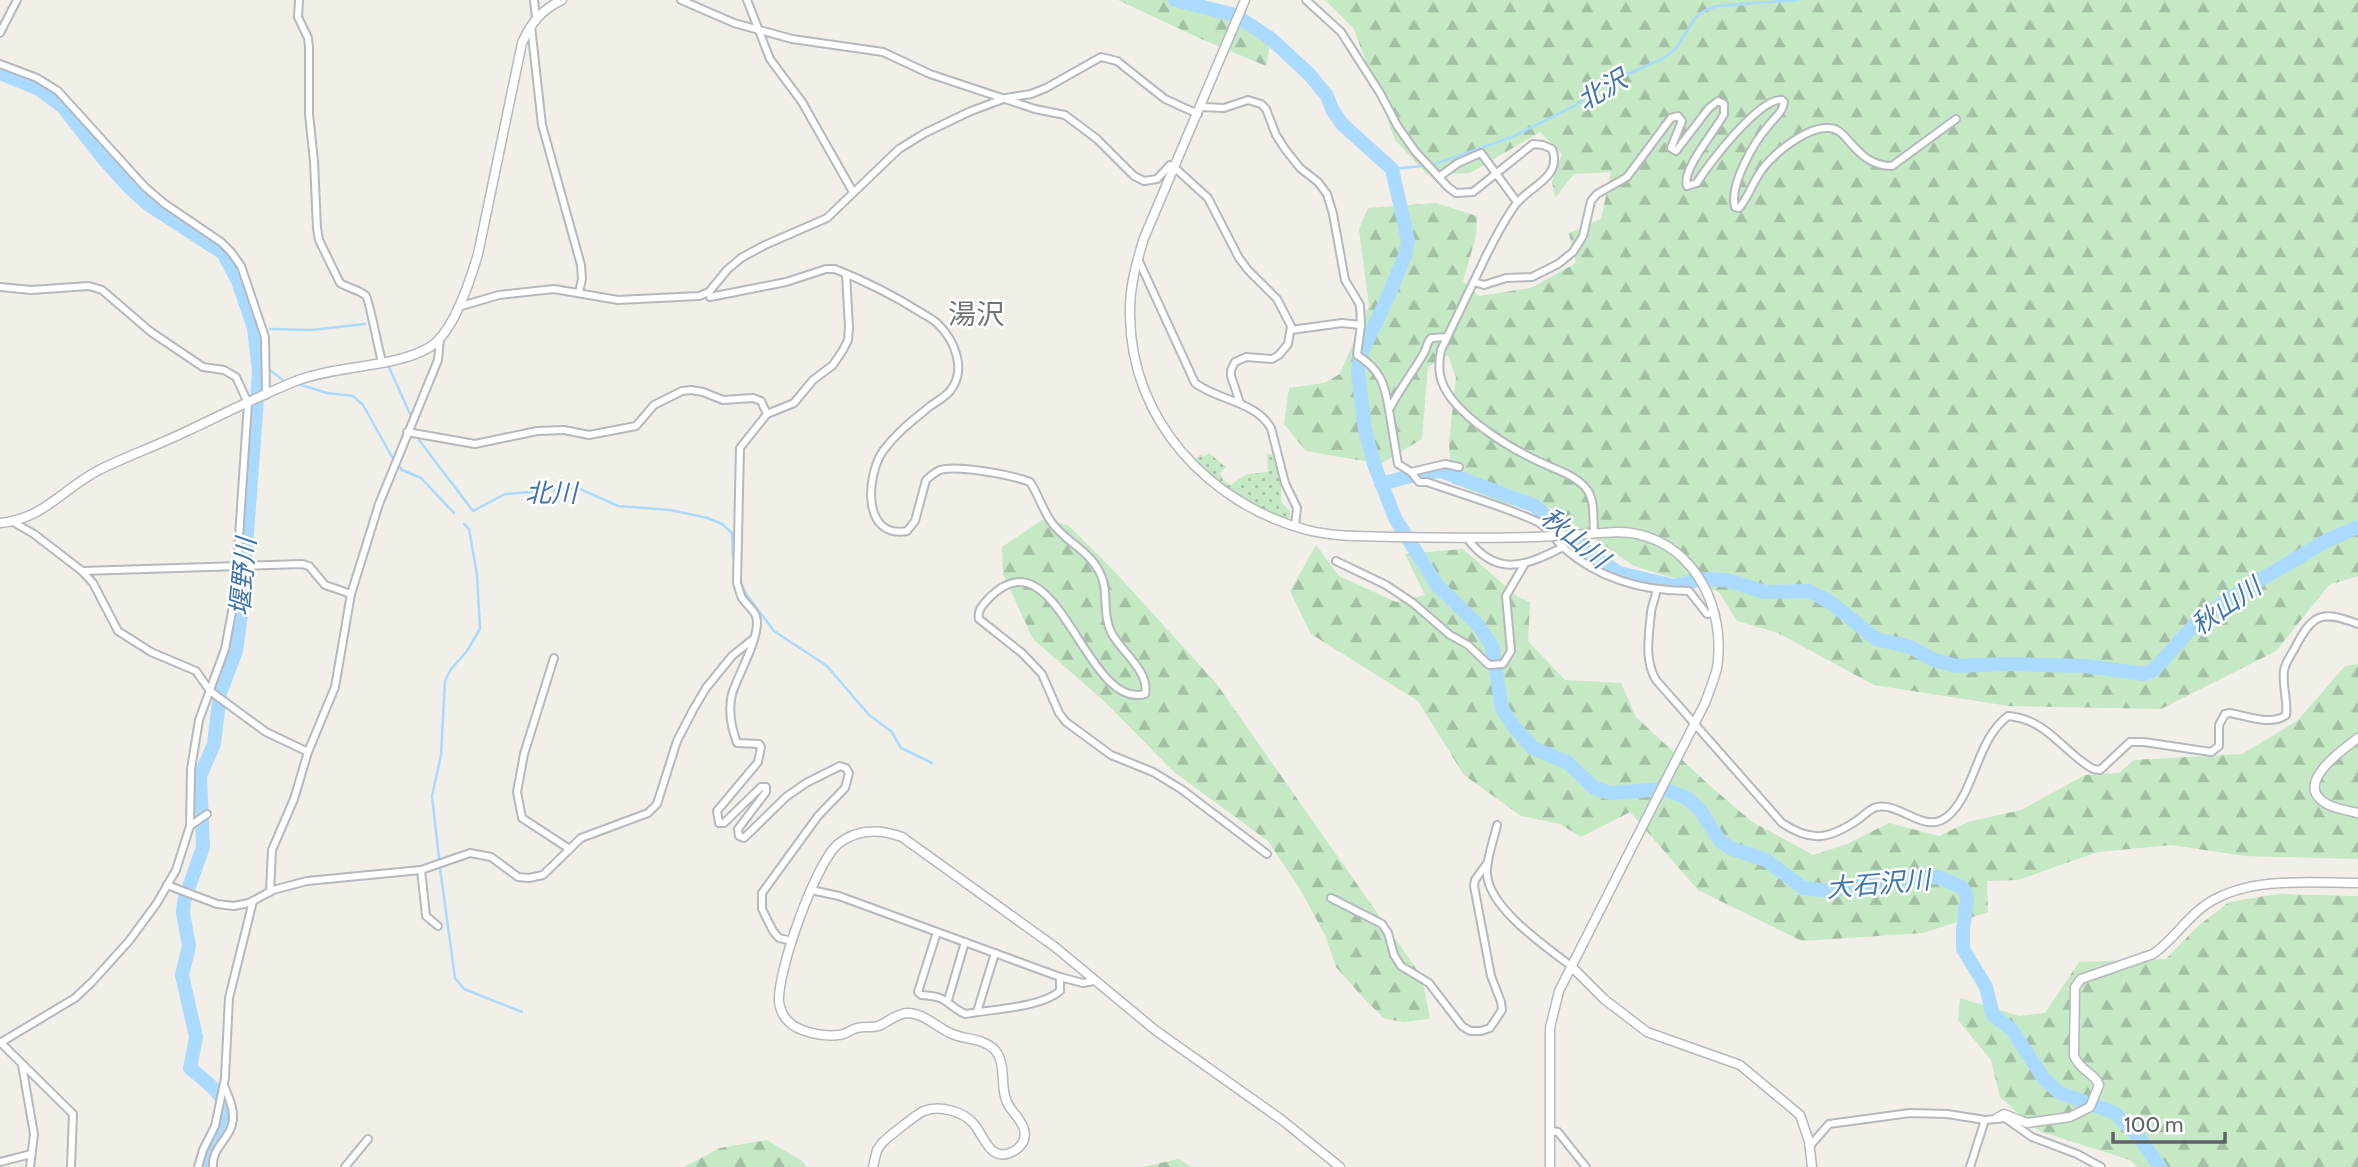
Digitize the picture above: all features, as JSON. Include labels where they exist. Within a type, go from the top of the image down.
[{"type":"street","points":[[0,33],[17,0]]},
{"type":"street","points":[[299,0],[298,17],[308,38],[309,47],[309,114],[319,240],[340,284],[364,294],[369,299],[373,330],[382,362]]},
{"type":"street","points":[[534,0],[542,125],[581,265],[579,292]]},
{"type":"street","points":[[270,892],[272,850],[294,799],[307,752],[335,687],[351,594],[379,504],[438,359],[440,339],[457,307],[478,254],[522,43],[534,21],[562,0]]},
{"type":"street","points":[[681,0],[734,23],[792,39],[883,51],[930,74],[1035,109],[1065,115],[1079,123],[1134,176],[1144,181],[1157,179],[1170,165],[1174,167],[1208,198],[1239,258],[1285,310],[1291,330],[1288,344],[1279,355],[1272,359],[1246,358],[1235,362],[1231,376],[1240,403]]},
{"type":"street","points":[[747,0],[770,59],[802,102],[853,192]]},
{"type":"street","points":[[1245,0],[1174,167],[1134,270],[1130,316],[1133,354],[1139,377],[1155,414],[1172,442],[1214,484],[1262,513],[1295,526],[1343,536],[1536,537],[1618,532],[1658,540],[1690,565],[1706,591],[1715,613],[1718,647],[1716,668],[1708,694],[1559,991],[1550,1028],[1550,1167]]},
{"type":"street","points":[[1306,0],[1341,32],[1398,127],[1432,170],[1456,193],[1473,192],[1534,144],[1552,149],[1555,166],[1549,175],[1517,202],[1501,226],[1441,350],[1439,365],[1442,382],[1463,410],[1499,439],[1579,481],[1589,492],[1592,534]]},
{"type":"street","points":[[457,307],[480,299],[527,291],[566,289],[618,300],[699,296],[709,292],[741,258],[765,244],[827,218],[899,149],[925,133],[1006,98],[1039,91],[1101,57],[1117,61],[1165,100],[1199,110],[1224,108],[1255,100],[1266,109],[1276,135],[1285,149],[1300,168],[1318,181],[1327,194],[1345,280],[1360,305],[1361,325],[1357,355],[1369,362],[1385,385],[1398,464],[1411,472],[1419,482],[1427,482],[1540,523],[1563,547],[1607,575],[1656,590],[1689,591],[1707,614],[1715,613]]},
{"type":"street","points":[[0,64],[37,78],[58,91],[145,187],[164,204],[221,242],[231,252],[241,266],[265,337],[265,395]]},
{"type":"street","points":[[1474,282],[1484,285],[1506,278],[1532,277],[1558,264],[1573,252],[1583,236],[1591,201],[1597,194],[1627,177],[1671,118],[1678,116],[1682,121],[1671,148],[1676,151],[1709,108],[1718,101],[1724,104],[1724,114],[1694,161],[1686,179],[1687,186],[1698,183],[1709,162],[1748,121],[1774,100],[1784,102],[1783,109],[1767,126],[1743,166],[1734,201],[1735,207],[1739,208],[1762,169],[1786,146],[1804,135],[1822,128],[1833,128],[1866,159],[1876,164],[1892,166],[1955,119]]},
{"type":"street","points":[[1439,177],[1458,163],[1481,153],[1517,202]]},
{"type":"street","points":[[1138,259],[1195,383],[1263,416],[1271,428],[1285,483],[1297,508],[1295,526]]},
{"type":"street","points":[[710,297],[786,282],[825,269],[835,269],[900,299],[938,324],[955,348],[958,357],[957,380],[949,392],[902,428],[882,453],[871,484],[872,508],[879,524],[897,533],[907,531],[915,521],[926,480],[942,469],[1015,476],[1030,482],[1050,521],[1092,560],[1100,572],[1104,584],[1106,622],[1112,635],[1145,681],[1145,694],[1136,696],[1127,693],[1101,673],[1074,632],[1037,586],[1023,582],[1000,587],[982,605],[978,612],[979,620],[1022,653],[1042,674],[1059,713],[1066,722],[1111,755],[1153,772],[1181,789],[1267,854]]},
{"type":"street","points":[[792,941],[779,938],[773,931],[762,909],[762,892],[818,816],[845,788],[849,773],[840,765],[806,783],[786,797],[744,838],[738,836],[738,829],[766,792],[764,786],[753,793],[728,821],[719,823],[717,811],[758,762],[761,754],[759,744],[737,743],[730,714],[732,696],[754,638],[756,615],[741,597],[737,583],[740,447],[767,414],[794,403],[813,380],[833,365],[843,350],[848,340],[849,328],[846,274]]},
{"type":"street","points":[[0,287],[32,290],[89,286],[102,290],[151,332],[204,367],[224,370],[236,377],[250,402],[234,596],[225,649],[199,720],[193,745],[191,825],[176,870],[157,903],[92,982],[75,998],[0,1041],[73,1114],[71,1167]]},
{"type":"street","points":[[1291,330],[1342,323],[1361,325]]},
{"type":"street","points":[[1389,410],[1425,351],[1428,340],[1447,337]]},
{"type":"street","points":[[0,523],[13,522],[38,513],[95,472],[298,380],[334,370],[407,358],[429,348],[440,339]]},
{"type":"street","points":[[407,432],[475,444],[537,431],[564,430],[589,435],[636,426],[654,405],[682,391],[691,390],[723,400],[753,398],[761,401],[767,414]]},
{"type":"street","points":[[1411,472],[1445,464],[1460,467]]},
{"type":"street","points":[[13,522],[34,534],[82,570],[93,583],[118,631],[151,652],[196,671],[210,691],[222,700],[266,732],[307,752]]},
{"type":"street","points":[[1467,538],[1488,559],[1502,565],[1524,565],[1563,547]]},
{"type":"street","points":[[1336,561],[1386,585],[1495,666],[1503,664],[1511,651],[1506,596],[1524,565]]},
{"type":"street","points":[[82,570],[302,564],[309,566],[325,585],[351,594]]},
{"type":"street","points":[[1656,590],[1651,610],[1647,660],[1656,680],[1782,823],[1797,833],[1814,837],[1831,836],[1876,807],[1888,807],[1928,822],[1947,817],[1956,807],[1984,746],[2008,716],[2036,722],[2093,769],[2100,770],[2130,742],[2211,752],[2219,746],[2219,725],[2225,714],[2265,720],[2280,720],[2286,715],[2285,664],[2307,627],[2316,619],[2326,615],[2358,624]]},
{"type":"street","points":[[167,885],[216,904],[234,906],[307,881],[421,870],[470,853],[491,857],[519,877],[543,875],[581,838],[648,813],[657,804],[677,741],[693,710],[706,688],[732,656],[754,638]]},
{"type":"street","points":[[554,658],[524,754],[517,792],[522,818],[568,848]]},
{"type":"street","points":[[2358,738],[2331,759],[2318,776],[2316,792],[2320,799],[2330,805],[2358,813]]},
{"type":"street","points":[[191,825],[207,814]]},
{"type":"street","points":[[1497,825],[1488,862],[1490,888],[1520,925],[1571,966],[1604,999],[1647,1032],[1740,1065],[1800,1115],[1810,1147],[1812,1167]]},
{"type":"street","points":[[873,1167],[877,1150],[882,1143],[924,1111],[942,1109],[962,1115],[974,1124],[986,1148],[998,1156],[1018,1149],[1025,1138],[1025,1129],[1004,1098],[998,1054],[983,1041],[950,1034],[918,1014],[911,1013],[896,1016],[878,1026],[857,1028],[838,1035],[816,1033],[793,1026],[782,1013],[779,996],[792,941],[811,890],[837,845],[867,830],[886,831],[902,837],[1055,947],[1155,1030],[1282,1120],[1339,1167]]},
{"type":"street","points":[[1331,898],[1382,924],[1401,966],[1429,984],[1462,1026],[1470,1031],[1481,1031],[1490,1028],[1502,1010],[1490,976],[1474,886],[1475,880],[1488,862]]},
{"type":"street","points":[[421,870],[426,916],[438,926]]},
{"type":"street","points":[[1997,1118],[2004,1114],[2027,1123],[2049,1121],[2070,1117],[2090,1107],[2098,1091],[2097,1080],[2078,1066],[2074,1056],[2076,987],[2081,979],[2153,954],[2201,908],[2237,889],[2305,883],[2358,883]]},
{"type":"street","points":[[811,890],[839,896],[1060,977],[1083,984],[1094,981]]},
{"type":"street","points":[[198,1167],[215,1126],[223,1086],[229,998],[253,901]]},
{"type":"street","points":[[937,932],[918,992],[921,995],[938,996],[948,1000],[965,1014],[1050,999],[1060,990],[1060,977]]},
{"type":"street","points":[[948,1000],[965,942]]},
{"type":"street","points":[[977,1012],[995,953]]},
{"type":"street","points":[[22,1065],[34,1134],[30,1167]]},
{"type":"street","points":[[213,1167],[214,1155],[230,1130],[233,1111],[223,1086]]},
{"type":"street","points":[[1810,1147],[1829,1124],[1910,1113],[1947,1114],[1985,1120],[2005,1118],[2032,1137],[2077,1154],[2101,1167]]},
{"type":"street","points":[[1970,1167],[1985,1120]]},
{"type":"street","points":[[212,1134],[230,1130]]},
{"type":"street","points":[[1550,1131],[1558,1132],[1586,1167]]},
{"type":"street","points":[[345,1167],[368,1139]]},
{"type":"street","points":[[0,1162],[32,1154]]},
{"type":"green space","points":[[1118,0],[1199,0],[1270,44],[1266,66],[1199,38]]},
{"type":"green space","points":[[1325,0],[2358,0],[2358,576],[2329,585],[2276,651],[2161,709],[2009,706],[1874,685],[1778,633],[1737,621],[1719,592],[1634,566],[1551,508],[1503,504],[1452,483],[1449,442],[1456,377],[1448,355],[1428,367],[1422,439],[1381,464],[1306,451],[1284,424],[1289,388],[1324,383],[1340,374],[1369,306],[1359,229],[1368,208],[1436,203],[1477,216],[1476,236],[1463,281],[1479,296],[1531,288],[1576,263],[1569,233],[1601,219],[1611,172],[1574,174],[1555,198],[1552,182],[1562,154],[1540,132],[1470,173],[1428,175],[1395,140],[1354,29]]},
{"type":"green space","points":[[1209,453],[1226,467],[1220,473],[1223,480],[1230,485],[1247,474],[1268,472],[1267,454],[1273,455],[1281,485],[1281,502],[1290,511],[1290,517],[1285,520],[1248,502],[1193,462],[1201,454],[1204,457]]},
{"type":"green space","points":[[1042,520],[1068,525],[1116,573],[1216,683],[1422,977],[1430,1019],[1404,1022],[1385,1019],[1367,1002],[1336,967],[1325,935],[1300,889],[1268,841],[1174,772],[1104,701],[1033,639],[1003,574],[1002,547]]},
{"type":"green space","points":[[1316,545],[1339,576],[1396,602],[1425,595],[1405,554],[1463,549],[1518,597],[1530,602],[1528,641],[1565,680],[1621,683],[1636,717],[1709,785],[1751,821],[1813,855],[1847,844],[1889,823],[1939,836],[1968,822],[2021,810],[2085,775],[2119,773],[2134,760],[2242,754],[2297,721],[2345,666],[2358,664],[2358,859],[2245,856],[2171,845],[2098,852],[2018,880],[1987,881],[1988,912],[1923,933],[1802,941],[1698,890],[1630,812],[1581,837],[1560,824],[1521,816],[1464,775],[1418,701],[1311,634],[1290,591]]},
{"type":"green space","points":[[2278,894],[2358,896],[2358,1167],[2137,1167],[2130,1160],[2039,1131],[2000,1097],[1991,1060],[1958,1020],[1960,998],[2019,1016],[2045,1013],[2079,962],[2166,959],[2198,926],[2229,902]]},
{"type":"green space","points":[[767,1140],[802,1161],[807,1167],[684,1167],[720,1148]]},
{"type":"green space","points":[[1179,1159],[1191,1167],[1142,1167]]},
{"type":"waterway","name":"大石沢川","points":[[1175,0],[1235,15],[1270,38],[1310,75],[1327,96],[1342,124],[1392,169],[1408,240],[1406,253],[1387,299],[1360,356],[1358,373],[1365,430],[1374,464],[1395,518],[1437,585],[1479,626],[1492,646],[1502,709],[1515,728],[1533,748],[1568,763],[1594,788],[1610,793],[1664,789],[1687,798],[1700,810],[1720,841],[1730,848],[1766,860],[1803,888],[1831,891],[1888,880],[1939,877],[1961,887],[1967,900],[1963,949],[1986,987],[1993,1015],[2012,1030],[2044,1079],[2060,1093],[2115,1113],[2141,1140],[2160,1167]]},
{"type":"waterway","name":"北沢","points":[[1392,169],[1432,165],[1512,137],[1576,105],[1593,90],[1664,58],[1676,48],[1696,17],[1704,11],[1717,6],[1798,0]]},
{"type":"waterway","name":"堰野川","points":[[0,73],[39,89],[63,107],[129,187],[149,205],[223,253],[238,281],[254,328],[259,372],[241,614],[236,651],[220,693],[214,744],[200,776],[203,847],[184,901],[183,913],[189,946],[182,975],[196,1037],[190,1068],[221,1097],[226,1114],[206,1167]]},
{"type":"waterway","name":"北川","points":[[270,329],[311,330],[365,324]]},
{"type":"waterway","name":"北川","points":[[379,338],[384,355]]},
{"type":"waterway","name":"堰野川","points":[[258,352],[262,357]]},
{"type":"waterway","name":"北川","points":[[388,365],[410,414]]},
{"type":"waterway","points":[[271,371],[284,381]]},
{"type":"waterway","points":[[301,385],[327,393],[353,396],[363,405],[402,470],[421,478],[454,513]]},
{"type":"waterway","name":"北川","points":[[419,440],[473,511],[505,494],[578,488],[618,506],[670,510],[708,518],[722,524],[732,533],[733,558]]},
{"type":"waterway","name":"秋山川","points":[[1381,484],[1441,471],[1535,506],[1588,552],[1619,573],[1674,586],[1702,579],[1726,580],[1765,592],[1809,591],[1830,602],[1876,639],[1910,647],[1934,660],[1956,666],[2085,666],[2144,674],[2154,670],[2195,624],[2225,601],[2326,541],[2358,527]]},
{"type":"waterway","points":[[439,858],[432,796],[441,755],[445,681],[480,629],[477,575],[469,529],[464,524]]},
{"type":"waterway","name":"北川","points":[[739,578],[746,594],[774,631],[827,666],[869,715],[891,731],[901,748],[932,763]]},
{"type":"waterway","points":[[440,868],[455,978],[464,989],[522,1012]]},
{"type":"district","name":"湯沢","points":[[976,314]]}]
